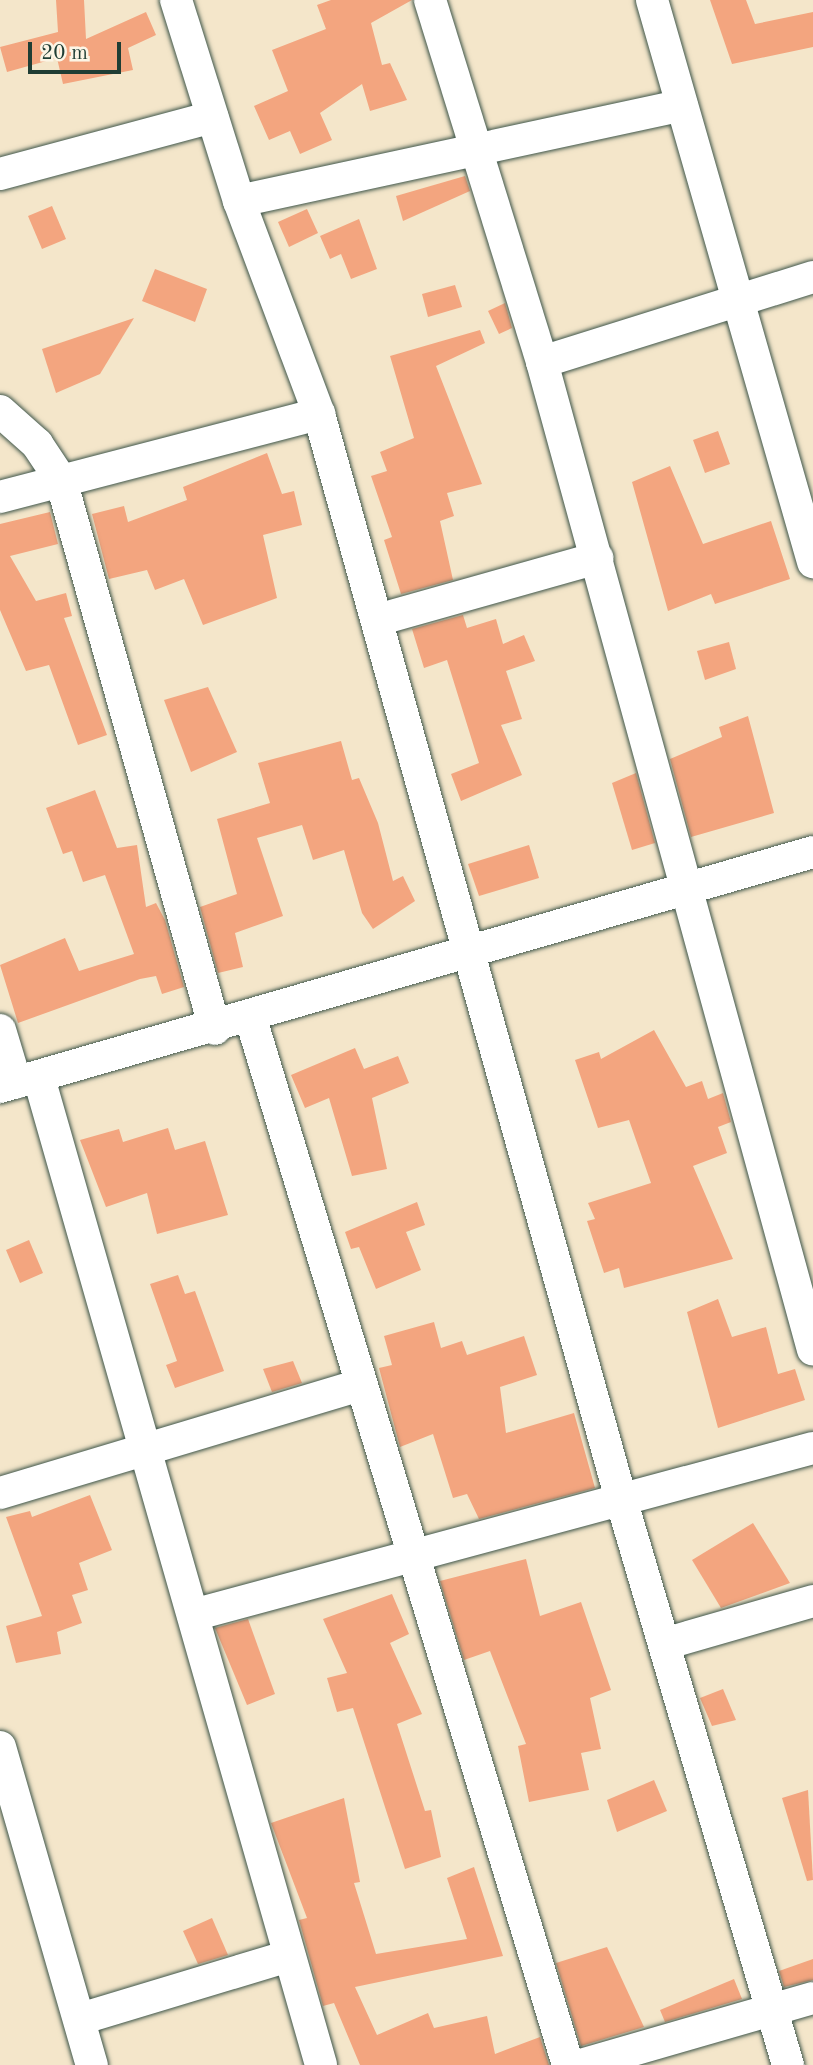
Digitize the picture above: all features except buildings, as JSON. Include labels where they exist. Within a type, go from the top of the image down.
[{"type":"street","points":[[176,0],[239,201],[319,414],[621,1499],[788,2065]]},
{"type":"street","points":[[430,0],[473,150],[542,362],[690,891],[813,1350]]},
{"type":"street","points":[[652,0],[813,562]]},
{"type":"street","points":[[239,201],[682,105]]},
{"type":"street","points":[[0,174],[212,117]]},
{"type":"street","points":[[542,362],[813,277]]},
{"type":"street","points":[[0,411],[37,444],[61,480],[215,1029]]},
{"type":"street","points":[[0,497],[319,414]]},
{"type":"street","points":[[377,620],[597,558]]},
{"type":"street","points":[[18,1083],[251,1019],[690,891],[813,852]]},
{"type":"street","points":[[251,1019],[411,1555],[568,2065]]},
{"type":"street","points":[[0,1030],[144,1447],[321,2065]]},
{"type":"street","points":[[0,1493],[144,1447],[360,1385]]},
{"type":"street","points":[[193,1615],[813,1448]]},
{"type":"street","points":[[664,1644],[813,1601]]},
{"type":"street","points":[[0,1747],[92,2065]]},
{"type":"street","points":[[80,2020],[289,1956]]},
{"type":"street","points":[[581,2065],[813,1998]]}]
